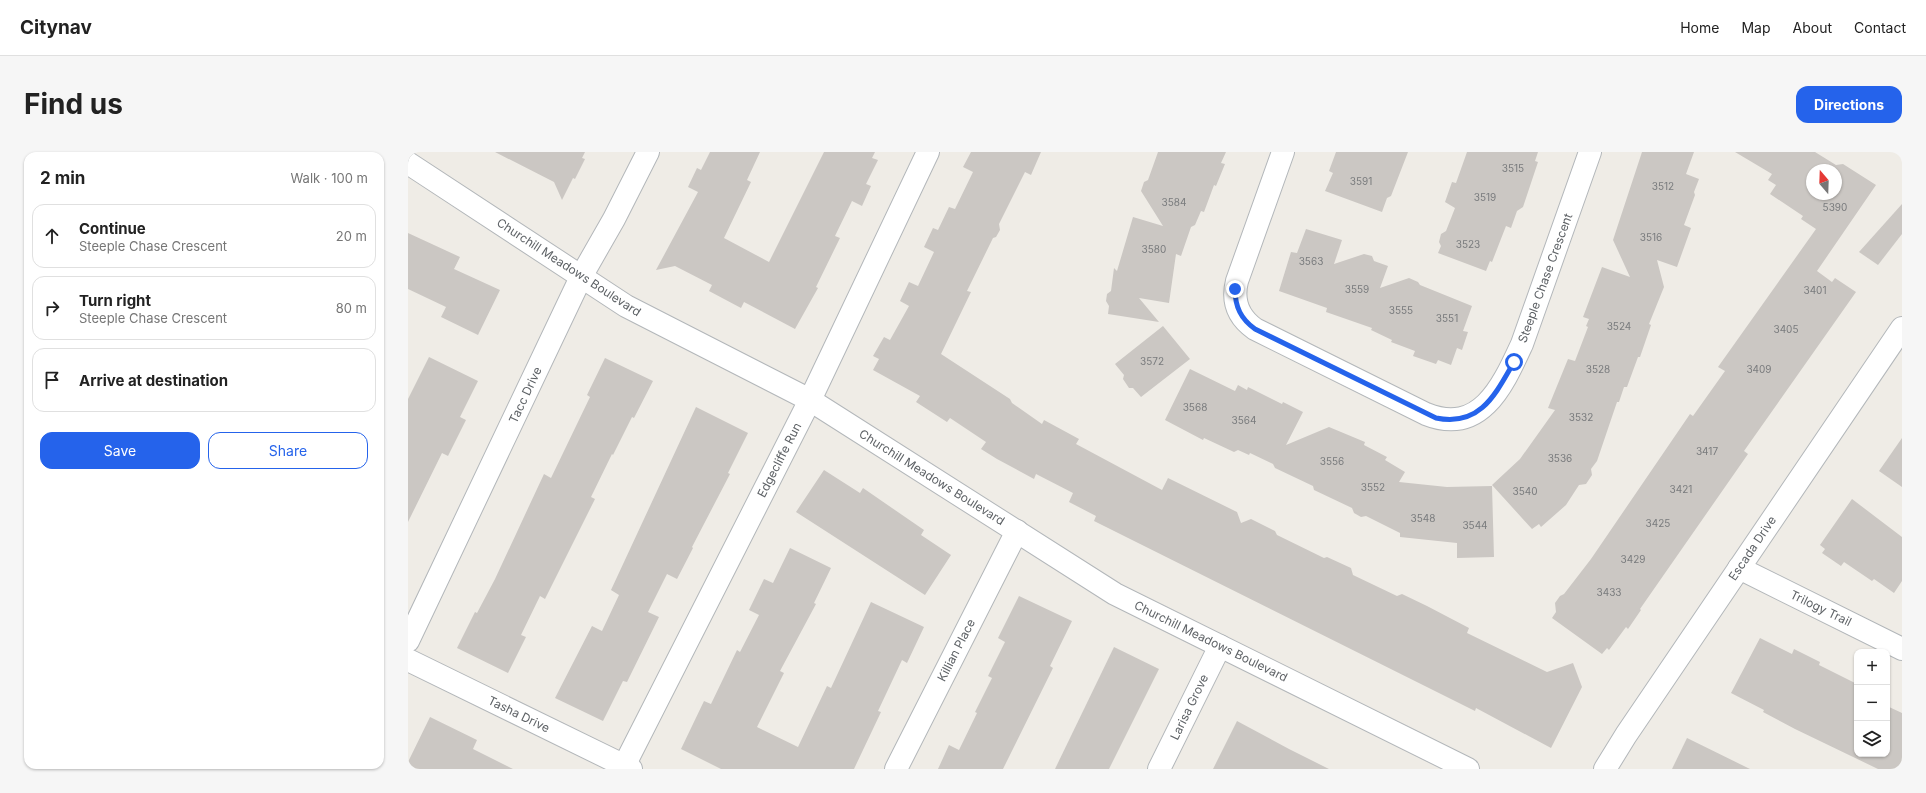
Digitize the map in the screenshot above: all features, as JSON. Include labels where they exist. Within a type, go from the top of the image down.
[{"type":"street","name":"Tacc Drive","points":[[408,641],[582,275],[614,219],[648,152]]},
{"type":"street","name":"Edgecliffe Run","points":[[628,767],[810,400],[928,152]]},
{"type":"street","name":"Steeple Chase Crescent","points":[[1284,152],[1236,285],[1235,298],[1241,316],[1247,324],[1255,329],[1426,414],[1446,420],[1456,420],[1476,413],[1485,406],[1504,380],[1514,362],[1590,152]]},
{"type":"street","name":"Churchill Meadows Boulevard","points":[[408,163],[582,275],[626,306],[810,400],[1115,594],[1468,769]]},
{"type":"street","name":"Escada Drive","points":[[1605,769],[1626,735],[1902,328]]},
{"type":"street","name":"Killian Place","points":[[896,769],[1017,531]]},
{"type":"street","name":"Trilogy Trail","points":[[1739,568],[1902,648]]},
{"type":"street","name":"Larisa Grove","points":[[1159,769],[1220,646]]},
{"type":"street","name":"Tasha Drive","points":[[408,660],[628,767]]},
{"type":"building","points":[[495,152],[585,152],[582,158],[585,159],[562,200],[554,182]]},
{"type":"building","points":[[710,152],[760,152],[747,180],[751,182],[724,238],[769,262],[824,152],[875,152],[872,158],[878,160],[866,184],[871,186],[862,206],[852,201],[835,236],[840,238],[816,287],[818,288],[795,329],[744,302],[741,308],[709,291],[712,285],[675,266],[656,270],[698,192],[688,187],[697,168],[701,170]]},
{"type":"building","points":[[971,152],[1041,152],[1031,175],[1025,172],[999,224],[1000,230],[996,237],[993,238],[967,291],[971,292],[941,354],[1010,399],[1012,403],[1042,424],[1044,420],[1079,439],[1076,444],[1162,490],[1168,478],[1237,512],[1241,523],[1251,519],[1275,531],[1277,535],[1324,558],[1327,557],[1351,568],[1353,575],[1397,596],[1402,594],[1427,606],[1469,628],[1467,633],[1547,672],[1573,663],[1582,687],[1551,748],[1476,708],[1475,711],[1094,521],[1096,516],[1069,502],[1073,493],[1036,474],[1034,479],[997,459],[981,449],[986,442],[950,418],[947,422],[916,402],[920,396],[873,370],[879,359],[873,356],[884,337],[890,340],[909,306],[900,301],[909,282],[918,286],[934,252],[924,247],[933,228],[938,230],[949,207],[955,209],[973,172],[963,167]]},
{"type":"building","points":[[1158,152],[1226,152],[1221,163],[1225,164],[1216,186],[1214,185],[1204,212],[1201,211],[1195,225],[1191,227],[1181,256],[1176,254],[1169,303],[1139,298],[1159,322],[1108,314],[1109,306],[1106,301],[1107,294],[1111,291],[1114,268],[1117,271],[1133,217],[1163,226],[1141,191],[1144,182],[1148,180]]},
{"type":"building","points":[[1336,152],[1408,152],[1391,196],[1387,198],[1382,212],[1325,191],[1333,173],[1329,171]]},
{"type":"building","points":[[1467,152],[1538,152],[1535,161],[1538,162],[1523,207],[1517,211],[1511,228],[1506,226],[1492,262],[1490,261],[1486,271],[1438,253],[1441,246],[1439,242],[1441,234],[1446,231],[1455,208],[1445,202],[1452,182],[1456,183]]},
{"type":"building","points":[[1642,152],[1694,152],[1686,174],[1699,179],[1684,225],[1691,228],[1677,267],[1657,260],[1664,287],[1649,324],[1651,325],[1640,357],[1638,357],[1627,387],[1624,387],[1619,402],[1617,402],[1597,461],[1591,469],[1592,475],[1586,484],[1579,485],[1566,505],[1541,527],[1539,524],[1532,529],[1492,485],[1520,459],[1555,410],[1548,408],[1568,359],[1575,361],[1588,327],[1586,326],[1589,319],[1583,317],[1602,267],[1630,277],[1613,240]]},
{"type":"building","points":[[1735,152],[1815,152],[1834,164],[1806,164],[1806,200],[1842,200],[1842,164],[1876,185],[1817,271],[1832,282],[1835,278],[1856,292],[1744,451],[1748,454],[1640,609],[1641,610],[1628,629],[1626,627],[1609,650],[1607,648],[1602,654],[1552,618],[1556,612],[1555,603],[1560,596],[1564,594],[1591,559],[1690,414],[1693,416],[1725,371],[1718,367],[1816,229],[1801,219],[1803,216],[1770,194],[1776,185],[1768,180],[1772,174]]},
{"type":"building","points":[[1902,204],[1902,234],[1878,265],[1859,252]]},
{"type":"building","points":[[1306,229],[1342,240],[1334,264],[1364,254],[1372,256],[1374,261],[1388,266],[1380,288],[1409,278],[1418,282],[1420,285],[1472,306],[1463,331],[1468,332],[1462,350],[1457,348],[1451,365],[1438,360],[1436,364],[1413,356],[1415,351],[1391,342],[1392,340],[1371,330],[1372,328],[1326,312],[1327,308],[1279,291],[1291,252],[1297,253]]},
{"type":"building","points":[[408,233],[460,257],[454,269],[500,290],[478,335],[441,317],[446,307],[408,289]]},
{"type":"building","points":[[1163,326],[1190,359],[1141,397],[1133,388],[1129,388],[1123,379],[1124,375],[1115,364]]},
{"type":"building","points":[[429,357],[478,381],[460,417],[466,420],[448,456],[442,453],[408,522],[408,399]]},
{"type":"building","points":[[605,358],[653,381],[634,418],[632,417],[613,455],[612,454],[591,497],[595,499],[545,599],[540,596],[521,635],[526,637],[508,673],[457,648],[475,612],[477,613],[495,579],[544,474],[551,478],[590,397],[587,395]]},
{"type":"building","points":[[1190,369],[1235,391],[1238,385],[1247,390],[1248,387],[1282,404],[1283,402],[1303,412],[1286,445],[1329,427],[1365,442],[1364,445],[1387,457],[1385,460],[1405,472],[1399,482],[1447,487],[1492,486],[1494,557],[1457,558],[1457,543],[1400,537],[1400,533],[1366,516],[1361,517],[1354,513],[1352,508],[1314,490],[1313,486],[1275,468],[1273,464],[1250,453],[1249,455],[1238,450],[1234,452],[1204,438],[1203,440],[1165,420]]},
{"type":"building","points":[[696,407],[748,433],[728,473],[730,474],[677,579],[667,574],[648,612],[659,617],[627,682],[623,681],[603,721],[555,698],[592,626],[602,631],[619,595],[611,590]]},
{"type":"building","points":[[1902,438],[1902,487],[1879,471]]},
{"type":"building","points":[[824,470],[860,493],[863,488],[924,530],[921,535],[951,555],[925,595],[796,512]]},
{"type":"building","points":[[1852,499],[1902,537],[1902,581],[1894,593],[1874,579],[1872,581],[1844,562],[1841,566],[1822,553],[1825,549],[1820,545]]},
{"type":"building","points":[[790,548],[831,568],[814,603],[816,604],[780,671],[784,673],[757,727],[798,747],[827,686],[831,688],[871,602],[924,627],[907,663],[902,660],[878,711],[881,712],[854,769],[721,769],[681,749],[704,701],[711,704],[737,650],[740,652],[759,615],[749,610],[764,579],[773,583]]},
{"type":"building","points":[[1019,596],[1072,621],[1050,666],[1053,668],[1003,769],[938,769],[949,745],[959,750],[977,713],[975,712],[992,678],[988,676],[1005,642],[998,638]]},
{"type":"building","points":[[1760,638],[1792,654],[1794,649],[1820,662],[1819,665],[1854,682],[1854,757],[1890,757],[1890,707],[1902,713],[1902,769],[1878,769],[1795,729],[1763,712],[1764,710],[1731,693]]},
{"type":"building","points":[[1114,647],[1159,669],[1109,769],[1055,769]]},
{"type":"building","points":[[430,717],[477,740],[473,749],[513,769],[408,769],[408,762]]},
{"type":"building","points":[[1237,721],[1289,749],[1329,769],[1213,769]]},
{"type":"building","points":[[1687,738],[1750,769],[1672,769]]},
{"type":"route","points":[[1235,289],[1236,306],[1247,324],[1436,418],[1456,420],[1466,418],[1476,413],[1493,397],[1514,362]]}]
